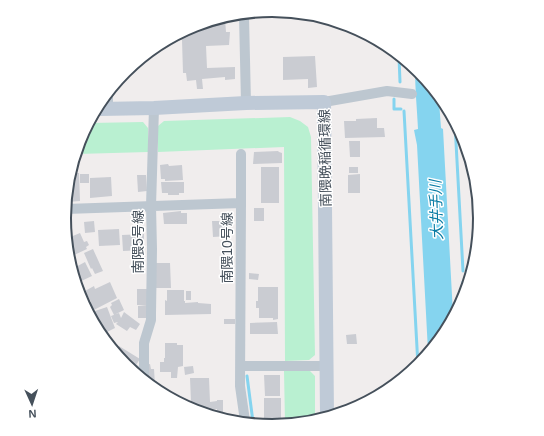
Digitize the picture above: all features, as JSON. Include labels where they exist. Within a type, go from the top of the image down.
[{"type":"street","points":[[244,19],[246,103]]},
{"type":"street","points":[[324,102],[387,92],[412,94]]},
{"type":"street","name":"南隈晩稲循環線","points":[[106,105],[154,108],[246,103],[324,102],[327,411]]},
{"type":"street","name":"南隈5号線","points":[[144,373],[144,344],[151,320],[151,206],[154,108]]},
{"type":"street","points":[[241,154],[241,204]]},
{"type":"street","name":"南隈10号線","points":[[71,209],[241,204],[240,386],[244,417]]},
{"type":"street","points":[[241,366],[327,366]]},
{"type":"green space","points":[[290,117],[300,121],[308,127],[311,137],[315,355],[309,360],[285,361],[284,147],[158,152],[158,126],[164,121]]},
{"type":"green space","points":[[143,122],[148,128],[148,152],[82,154],[95,123]]},
{"type":"green space","points":[[309,370],[315,376],[315,414],[285,419],[284,371]]},
{"type":"water","name":"大井手川","points":[[415,77],[439,107],[441,128],[443,129],[453,306],[439,330],[428,345],[417,145],[414,130],[418,129]]},
{"type":"building","points":[[225,23],[226,32],[230,32],[229,45],[206,46],[207,68],[235,67],[235,79],[225,80],[225,77],[202,79],[203,89],[197,89],[196,80],[187,81],[186,73],[183,73],[182,40],[179,40],[195,32]]},
{"type":"building","points":[[315,56],[317,87],[308,88],[308,79],[283,80],[283,57]]},
{"type":"building","points":[[377,118],[377,128],[384,128],[385,137],[345,138],[344,121]]},
{"type":"building","points":[[349,141],[360,141],[360,157],[350,157]]},
{"type":"building","points":[[278,151],[282,153],[282,163],[253,164],[254,152]]},
{"type":"building","points":[[168,164],[169,166],[182,165],[183,180],[165,181],[165,179],[161,179],[160,165]]},
{"type":"building","points":[[261,167],[279,167],[279,203],[261,203]]},
{"type":"building","points":[[349,167],[358,167],[358,173],[349,173]]},
{"type":"building","points":[[76,173],[79,173],[80,201],[72,202]]},
{"type":"building","points":[[80,174],[89,174],[89,183],[80,183]]},
{"type":"building","points":[[360,174],[360,193],[348,193],[348,175]]},
{"type":"building","points":[[137,175],[146,175],[147,191],[138,192]]},
{"type":"building","points":[[111,177],[112,196],[90,198],[90,178]]},
{"type":"building","points":[[161,182],[184,182],[184,193],[179,193],[179,195],[168,195],[168,193],[162,193]]},
{"type":"building","points":[[254,208],[264,208],[264,221],[254,221]]},
{"type":"building","points":[[181,211],[181,213],[187,213],[187,224],[164,224],[163,213]]},
{"type":"building","points":[[94,221],[95,232],[85,233],[84,222]]},
{"type":"building","points":[[212,221],[228,221],[229,236],[213,237]]},
{"type":"building","points":[[119,229],[120,245],[99,246],[98,230]]},
{"type":"building","points":[[80,233],[84,242],[87,241],[89,245],[86,247],[87,249],[75,255],[72,236]]},
{"type":"building","points":[[144,234],[144,250],[123,251],[122,235]]},
{"type":"building","points":[[93,249],[103,271],[95,274],[92,268],[91,269],[84,253]]},
{"type":"building","points":[[85,262],[92,276],[81,281],[77,266]]},
{"type":"building","points":[[156,263],[170,263],[171,288],[156,288]]},
{"type":"building","points":[[249,273],[259,274],[258,280],[249,279]]},
{"type":"building","points":[[110,282],[117,298],[94,310],[85,291],[94,286],[95,289]]},
{"type":"building","points":[[258,287],[278,287],[278,319],[273,320],[273,318],[259,318],[259,308],[256,308],[256,301],[258,301]]},
{"type":"building","points":[[137,289],[147,289],[147,305],[137,305]]},
{"type":"building","points":[[167,290],[184,290],[185,303],[198,302],[211,304],[211,314],[165,315]]},
{"type":"building","points":[[186,291],[191,291],[191,300],[186,300]]},
{"type":"building","points":[[119,299],[124,310],[114,315],[110,307],[112,305],[111,303]]},
{"type":"building","points":[[147,305],[147,318],[138,318],[138,306]]},
{"type":"building","points":[[107,307],[115,328],[107,332],[94,311]]},
{"type":"building","points":[[124,312],[140,324],[136,330],[130,327],[127,331],[116,324],[118,322],[114,323],[111,316],[119,313],[121,318]]},
{"type":"building","points":[[224,319],[235,319],[235,324],[224,324]]},
{"type":"building","points":[[277,322],[278,334],[250,334],[250,323]]},
{"type":"building","points":[[356,334],[357,344],[347,344],[346,335]]},
{"type":"building","points":[[165,343],[177,343],[177,345],[183,345],[183,366],[178,367],[177,378],[171,378],[171,372],[160,372],[160,362],[164,362],[165,358]]},
{"type":"building","points":[[119,346],[140,359],[136,365],[121,351]]},
{"type":"building","points":[[150,364],[151,369],[154,369],[155,381],[147,375],[146,365]]},
{"type":"building","points":[[193,366],[194,373],[185,375],[184,367]]},
{"type":"building","points":[[264,375],[280,375],[280,396],[265,396]]},
{"type":"building","points":[[190,378],[209,378],[210,402],[223,400],[223,412],[217,411],[217,409],[210,409],[191,402]]},
{"type":"building","points":[[264,398],[281,398],[281,419],[264,419]]},
{"type":"waterway","points":[[399,63],[400,82]]},
{"type":"waterway","points":[[394,99],[394,109],[401,109]]},
{"type":"waterway","points":[[404,111],[417,357]]},
{"type":"waterway","points":[[456,136],[463,271]]},
{"type":"waterway","points":[[247,376],[252,418]]}]
